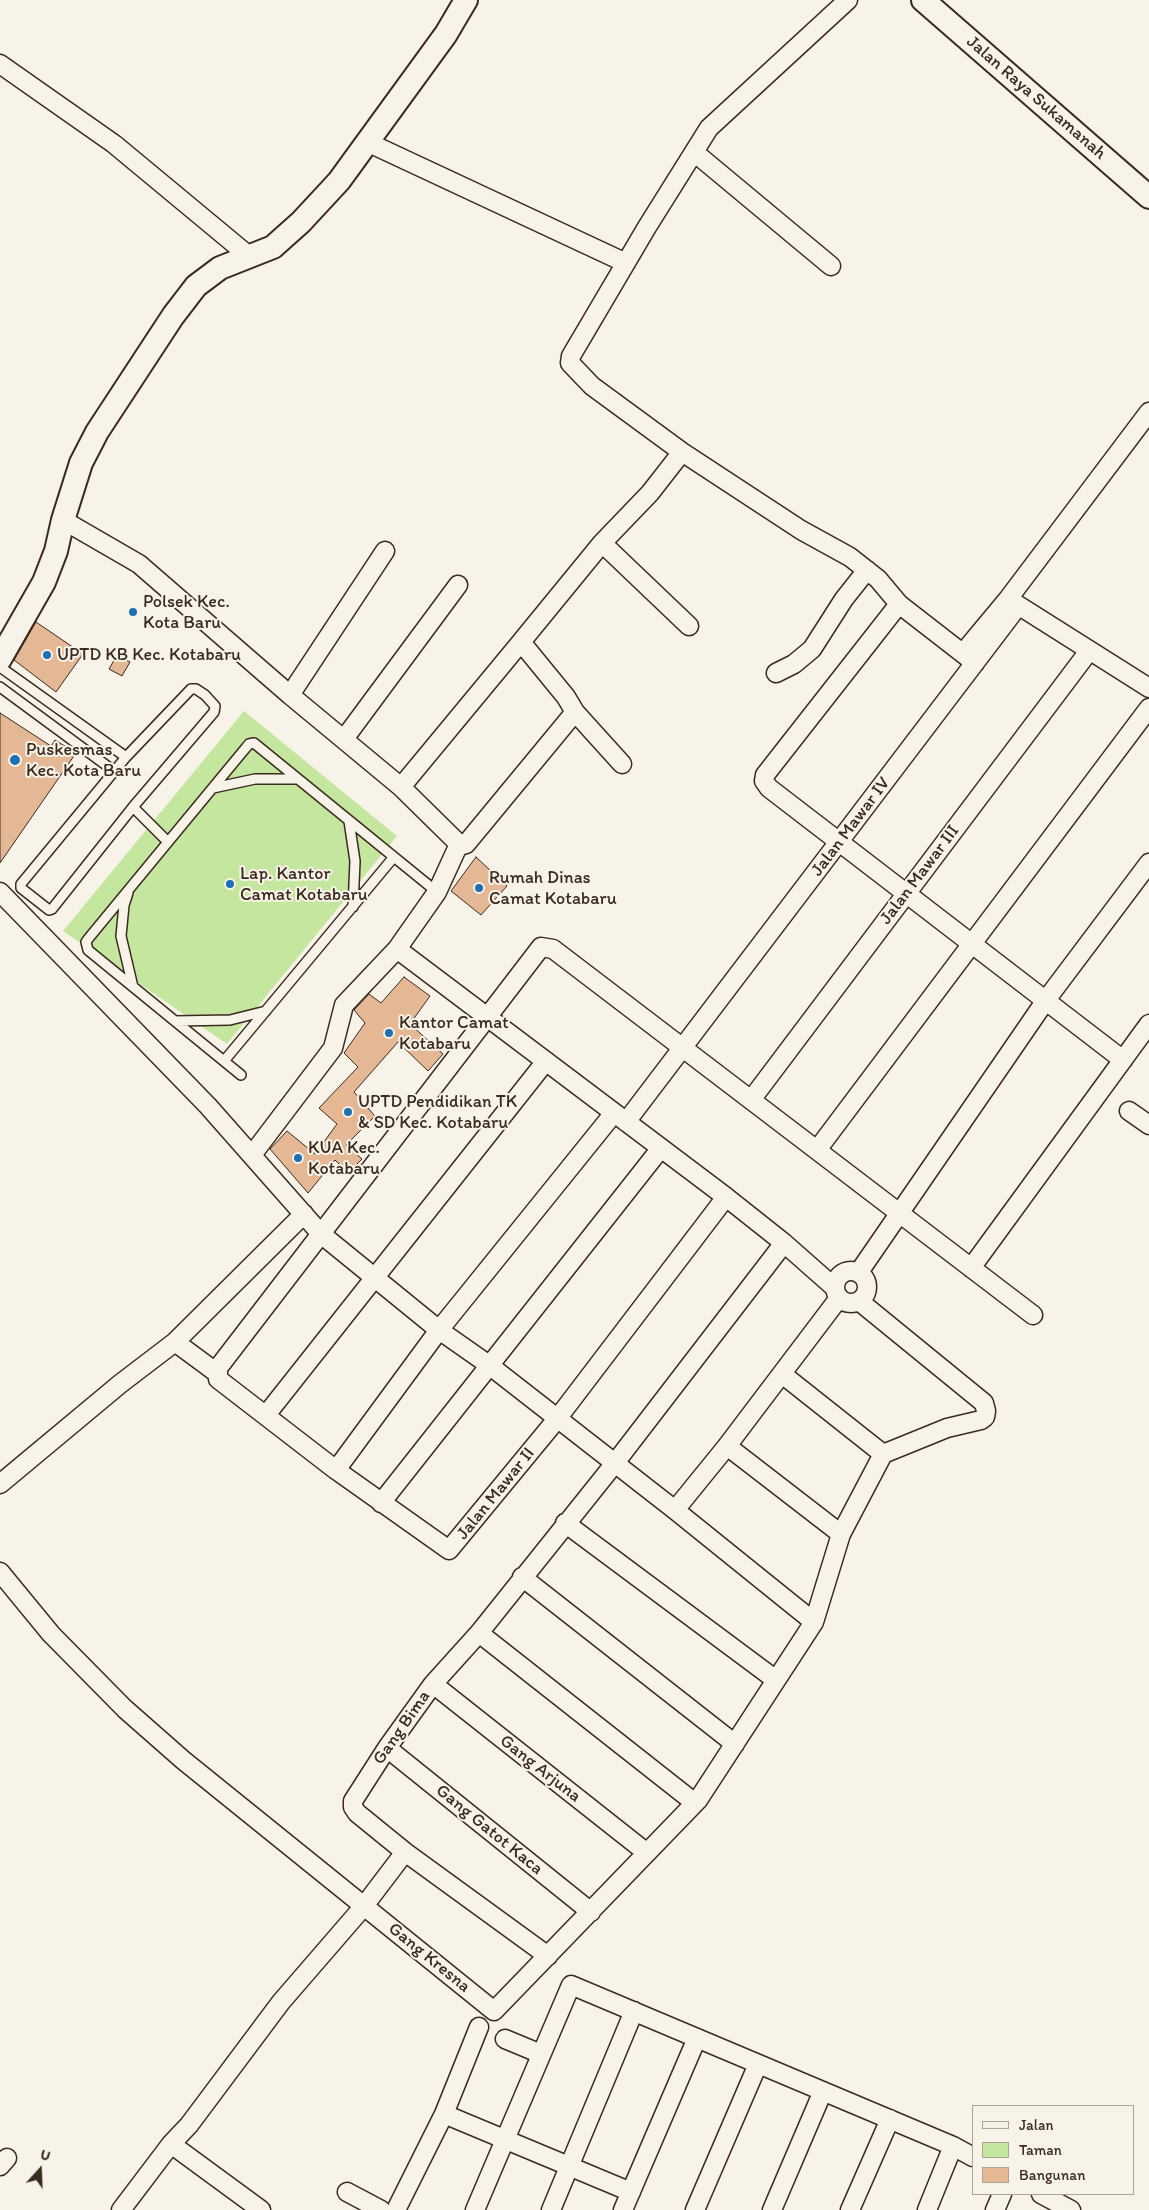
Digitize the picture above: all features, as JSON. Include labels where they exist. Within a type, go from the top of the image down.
[{"type":"street","points":[[0,659],[44,582],[56,551],[63,520],[81,464],[98,432],[173,316],[196,286],[220,268],[273,247],[301,222],[339,181],[446,34],[466,0]]},
{"type":"street","points":[[848,0],[709,128],[626,263],[571,356],[570,363],[592,386],[682,452],[802,530],[850,557],[868,570],[899,604],[969,658]]},
{"type":"street","name":"Jalan Raya Sukamanah","points":[[923,0],[1149,197]]},
{"type":"street","points":[[0,64],[114,144],[249,256]]},
{"type":"street","points":[[367,142],[626,263]]},
{"type":"street","points":[[694,152],[831,266]]},
{"type":"street","name":"Jalan Mawar IV","points":[[336,1470],[439,1330],[620,1118],[683,1048],[840,841],[969,658],[1013,603],[1149,412]]},
{"type":"street","points":[[401,787],[602,543],[650,493],[682,452]]},
{"type":"street","points":[[63,520],[139,564],[290,695],[401,787],[459,844],[466,844],[575,712]]},
{"type":"street","points":[[602,543],[689,626]]},
{"type":"street","points":[[290,695],[385,551]]},
{"type":"street","points":[[776,673],[794,664],[812,649],[837,610],[868,570]]},
{"type":"street","points":[[344,739],[458,585]]},
{"type":"street","points":[[1013,603],[1149,688]]},
{"type":"street","points":[[899,604],[765,775],[764,781],[769,788],[1123,1060]]},
{"type":"street","points":[[521,642],[566,697],[575,712],[622,764]]},
{"type":"street","name":"Jalan Mawar III","points":[[751,1100],[1089,650]]},
{"type":"street","points":[[817,1150],[1149,708]]},
{"type":"street","points":[[252,1155],[333,1048],[344,1005],[397,949],[437,892],[459,844]]},
{"type":"street","points":[[859,1272],[1046,1000],[1149,863]]},
{"type":"street","points":[[0,892],[208,1106],[321,1234],[439,1330],[489,1365],[615,1463],[814,1622]]},
{"type":"street","points":[[216,1373],[541,947],[547,947],[683,1048],[1033,1315]]},
{"type":"street","points":[[397,949],[726,1197],[784,1243],[837,1293],[849,1303],[859,1301],[867,1292],[866,1281],[859,1272],[848,1271],[838,1277],[837,1293],[782,1374],[675,1510]]},
{"type":"street","points":[[971,1268],[1149,1024]]},
{"type":"street","points":[[266,1415],[546,1061]]},
{"type":"street","points":[[1129,1111],[1149,1125]]},
{"type":"street","points":[[175,1342],[216,1373],[218,1379],[381,1503],[661,1148]]},
{"type":"street","points":[[557,1419],[726,1197]]},
{"type":"street","points":[[0,1484],[120,1384],[175,1342],[304,1214]]},
{"type":"street","name":"Gang Bima","points":[[548,1956],[404,1852],[357,1813],[353,1806],[353,1801],[387,1748],[433,1684],[479,1633],[565,1523],[615,1463],[784,1243]]},
{"type":"street","points":[[548,1956],[695,1803],[735,1744],[814,1622],[841,1534],[883,1454],[947,1428],[981,1420],[985,1417],[984,1402],[859,1301]]},
{"type":"street","points":[[782,1374],[883,1454]]},
{"type":"street","name":"Jalan Mawar II","points":[[381,1503],[449,1550],[557,1419]]},
{"type":"street","points":[[727,1446],[841,1534]]},
{"type":"street","points":[[565,1523],[776,1680]]},
{"type":"street","name":"Gang Kresna","points":[[0,1572],[51,1634],[125,1709],[182,1760],[494,2011],[548,1956]]},
{"type":"street","points":[[522,1577],[735,1744]]},
{"type":"street","points":[[479,1633],[695,1803]]},
{"type":"street","name":"Gang Arjuna","points":[[433,1684],[647,1853]]},
{"type":"street","name":"Gang Gatot Kaca","points":[[387,1748],[591,1912]]},
{"type":"street","points":[[121,2210],[171,2144],[189,2125],[280,2002],[364,1906],[404,1852]]},
{"type":"street","points":[[475,2210],[571,1985],[890,2119],[953,2146],[972,2156]]},
{"type":"street","points":[[551,2210],[634,2011]]},
{"type":"street","points":[[396,2210],[444,2114],[479,2027]]},
{"type":"street","points":[[623,2210],[697,2038]]},
{"type":"street","points":[[505,2040],[541,2054]]},
{"type":"street","points":[[695,2210],[758,2064]]},
{"type":"street","points":[[772,2210],[823,2091]]},
{"type":"street","points":[[444,2114],[631,2192]]},
{"type":"street","points":[[850,2210],[890,2119]]},
{"type":"street","points":[[171,2144],[261,2210]]},
{"type":"street","points":[[927,2210],[953,2146]]},
{"type":"street","points":[[347,2192],[381,2210]]},
{"type":"street","points":[[995,2210],[1002,2195]]},
{"type":"street","points":[[1042,2195],[1071,2210]]},
{"type":"lane","points":[[0,667],[126,757]]},
{"type":"lane","points":[[0,687],[114,771]]},
{"type":"lane","points":[[191,689],[196,689],[215,706],[214,712],[133,807],[51,910],[21,888],[22,884],[114,771],[191,689]]},
{"type":"lane","points":[[241,1075],[88,950],[86,942],[250,744],[254,743],[437,892]]},
{"type":"lane","points":[[213,788],[255,779],[297,779]]},
{"type":"lane","points":[[133,807],[168,842]]},
{"type":"lane","points":[[348,821],[355,861],[353,907]]},
{"type":"lane","points":[[224,1061],[393,858]]},
{"type":"lane","points":[[130,888],[124,905],[121,936],[132,987]]},
{"type":"lane","points":[[175,1021],[230,1020],[266,1011]]},
{"type":"green space","name":"Lap. Kantor Camat Kotabaru","points":[[244,711],[397,836],[227,1044],[63,931]]},
{"type":"building","name":"UPTD KB Kec. Kotabaru","points":[[36,622],[83,654],[56,692],[14,660]]},
{"type":"building","points":[[117,655],[130,662],[122,676],[109,669]]},
{"type":"building","points":[[0,713],[51,746],[55,740],[76,753],[0,863]]},
{"type":"building","name":"Rumah Dinas Camat Kotabaru","points":[[476,857],[507,886],[481,915],[451,891]]},
{"type":"building","points":[[404,977],[430,996],[410,1024],[443,1054],[428,1071],[398,1042],[354,1092],[375,1116],[346,1145],[362,1159],[348,1173],[335,1160],[308,1193],[270,1149],[287,1131],[315,1154],[337,1124],[319,1108],[358,1067],[344,1053],[365,1023],[354,1010],[369,994],[381,1003]]},
{"type":"place","name":"Polsek Kec. Kota Baru","points":[[133,612]]},
{"type":"place","name":"UPTD KB Kec. Kotabaru","points":[[47,655]]},
{"type":"place","name":"Puskesmas Kec. Kota Baru","points":[[15,760]]},
{"type":"place","name":"Lap. Kantor Camat Kotabaru","points":[[230,884]]},
{"type":"place","name":"Rumah Dinas Camat Kotabaru","points":[[479,888]]},
{"type":"place","name":"Kantor Camat Kotabaru","points":[[389,1033]]},
{"type":"place","name":"UPTD Pendidikan TK & SD Kec. Kotabaru","points":[[348,1112]]},
{"type":"place","name":"KUA Kec. Kotabaru","points":[[298,1158]]}]
